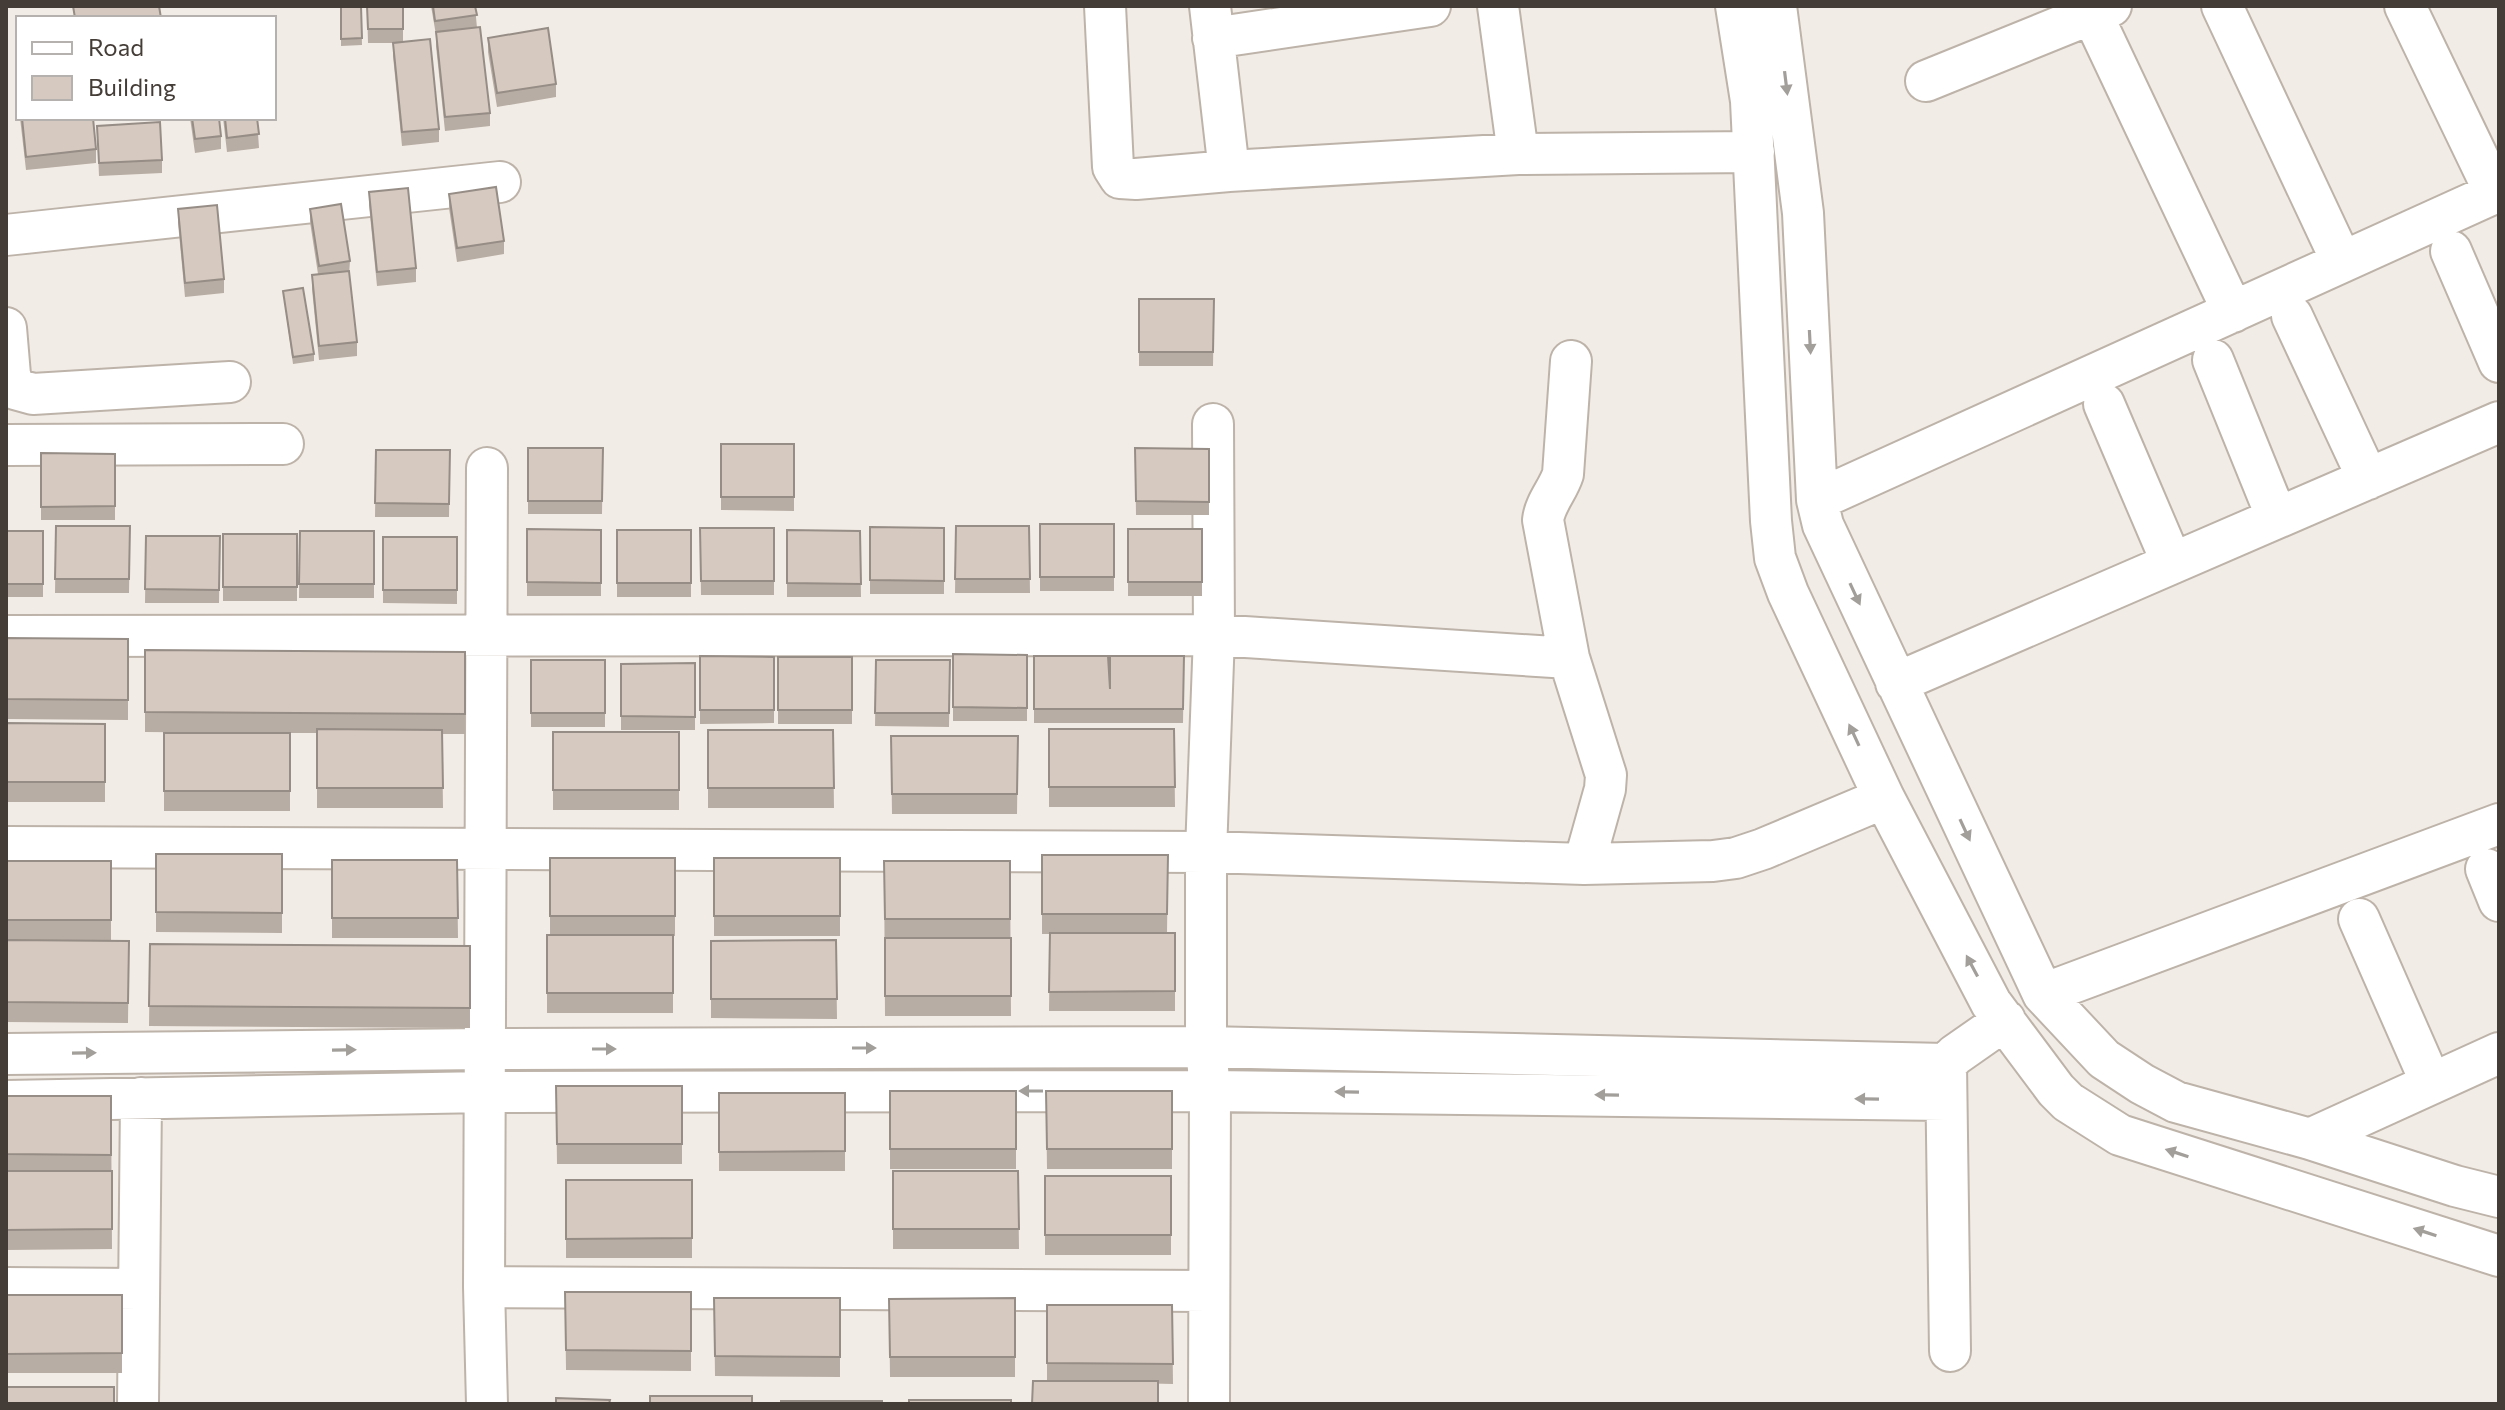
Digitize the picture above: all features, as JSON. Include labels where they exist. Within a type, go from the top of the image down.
[{"type":"street","points":[[1105,6],[1113,167],[1120,178],[1518,154],[1754,152]]},
{"type":"street","points":[[1229,171],[1212,22],[1430,6]]},
{"type":"street","points":[[1498,6],[1518,154]]},
{"type":"street","points":[[1736,6],[1751,101],[1775,558],[1788,593],[1884,798],[1991,1003],[2056,1090],[2068,1102],[2120,1135],[2499,1256]]},
{"type":"street","points":[[1776,6],[1803,213],[1817,500],[1823,525],[2043,994],[2104,1059],[2176,1102],[2499,1197]]},
{"type":"street","points":[[2222,6],[2342,262]]},
{"type":"street","points":[[1817,500],[2497,192],[2405,6]]},
{"type":"street","points":[[1926,81],[2102,10],[2233,312]]},
{"type":"street","points":[[6,235],[500,182]]},
{"type":"street","points":[[2451,251],[2499,362]]},
{"type":"street","points":[[1759,264],[1806,259]]},
{"type":"street","points":[[2292,316],[2368,479]]},
{"type":"street","points":[[6,328],[10,375],[15,389],[33,394],[230,382]]},
{"type":"street","points":[[2213,360],[2277,518]]},
{"type":"street","points":[[1571,361],[1563,474],[1544,511],[1543,520],[1569,658],[1606,775],[1584,864]]},
{"type":"street","points":[[2104,404],[2172,563]]},
{"type":"street","points":[[1896,683],[2499,422]]},
{"type":"street","points":[[1209,1404],[1210,1091],[1206,1047],[1206,852],[1214,635],[1213,424]]},
{"type":"street","points":[[6,445],[283,444]]},
{"type":"street","points":[[487,468],[484,1287],[487,1404]]},
{"type":"street","points":[[6,636],[1214,635],[1569,658]]},
{"type":"street","points":[[6,847],[1206,852],[1584,864],[1713,861],[1736,858],[1763,849],[1884,798]]},
{"type":"street","points":[[2043,994],[2499,824]]},
{"type":"street","points":[[2359,919],[2431,1083]]},
{"type":"street","points":[[1950,1351],[1945,1082],[1955,1055],[2005,1020]]},
{"type":"street","points":[[6,1054],[1206,1047],[1945,1082]]},
{"type":"street","points":[[2310,1139],[2499,1053]]},
{"type":"street","points":[[6,1101],[486,1092],[1210,1091],[1945,1082]]},
{"type":"street","points":[[138,1404],[141,1098]]},
{"type":"street","points":[[484,1287],[1209,1291]]},
{"type":"street","points":[[6,1288],[138,1289]]},
{"type":"building","points":[[73,6],[159,6],[161,16],[75,16]]},
{"type":"building","points":[[341,6],[361,6],[362,38],[341,39]]},
{"type":"building","points":[[367,6],[403,6],[403,29],[368,29]]},
{"type":"building","points":[[433,6],[475,6],[477,15],[435,21]]},
{"type":"building","points":[[480,27],[490,113],[445,117],[436,32]]},
{"type":"building","points":[[548,28],[556,84],[497,93],[488,38]]},
{"type":"building","points":[[430,39],[439,129],[402,132],[393,43]]},
{"type":"building","points":[[22,120],[93,120],[96,149],[26,157]]},
{"type":"building","points":[[192,120],[219,120],[221,136],[195,139]]},
{"type":"building","points":[[225,120],[257,120],[259,134],[227,138]]},
{"type":"building","points":[[160,122],[162,160],[99,163],[97,126]]},
{"type":"building","points":[[496,187],[504,241],[457,248],[449,194]]},
{"type":"building","points":[[408,188],[416,268],[377,272],[369,192]]},
{"type":"building","points":[[341,204],[350,261],[319,266],[310,209]]},
{"type":"building","points":[[217,205],[224,279],[185,283],[178,209]]},
{"type":"building","points":[[349,271],[357,342],[319,346],[312,275]]},
{"type":"building","points":[[303,288],[314,354],[293,357],[283,291]]},
{"type":"building","points":[[1139,299],[1214,299],[1213,352],[1139,352]]},
{"type":"building","points":[[721,444],[794,444],[794,497],[721,497]]},
{"type":"building","points":[[528,448],[603,448],[602,501],[528,501]]},
{"type":"building","points":[[1135,448],[1209,449],[1209,502],[1136,501]]},
{"type":"building","points":[[376,450],[450,450],[449,504],[375,503]]},
{"type":"building","points":[[41,453],[115,454],[115,506],[41,507]]},
{"type":"building","points":[[1040,524],[1114,524],[1114,577],[1040,577]]},
{"type":"building","points":[[56,526],[130,526],[129,579],[55,579]]},
{"type":"building","points":[[956,526],[1029,526],[1030,579],[955,579]]},
{"type":"building","points":[[870,527],[944,528],[944,581],[870,580]]},
{"type":"building","points":[[700,528],[774,528],[774,581],[701,581]]},
{"type":"building","points":[[527,529],[601,530],[601,583],[527,582]]},
{"type":"building","points":[[1128,529],[1202,529],[1202,582],[1128,582]]},
{"type":"building","points":[[617,530],[691,530],[691,583],[617,583]]},
{"type":"building","points":[[787,530],[860,531],[861,584],[787,583]]},
{"type":"building","points":[[6,531],[43,531],[43,584],[6,584]]},
{"type":"building","points":[[300,531],[374,531],[374,584],[299,584]]},
{"type":"building","points":[[223,534],[297,534],[297,587],[223,587]]},
{"type":"building","points":[[146,536],[220,536],[219,590],[145,589]]},
{"type":"building","points":[[383,537],[457,537],[457,590],[383,590]]},
{"type":"building","points":[[6,638],[128,639],[128,700],[6,699]]},
{"type":"building","points":[[145,650],[465,652],[465,714],[145,712]]},
{"type":"building","points":[[953,654],[1027,655],[1027,708],[953,707]]},
{"type":"building","points":[[700,656],[774,657],[774,710],[700,710]]},
{"type":"building","points":[[1034,656],[1108,656],[1110,689],[1110,656],[1184,656],[1183,709],[1034,709]]},
{"type":"building","points":[[778,657],[852,657],[852,710],[778,710]]},
{"type":"building","points":[[531,660],[605,660],[605,713],[531,713]]},
{"type":"building","points":[[876,660],[950,660],[949,713],[875,713]]},
{"type":"building","points":[[695,663],[695,717],[621,716],[621,664]]},
{"type":"building","points":[[6,723],[105,724],[105,782],[6,782]]},
{"type":"building","points":[[317,729],[442,730],[443,788],[317,788]]},
{"type":"building","points":[[1049,729],[1174,729],[1175,787],[1049,787]]},
{"type":"building","points":[[708,730],[833,730],[834,788],[708,788]]},
{"type":"building","points":[[553,732],[679,732],[679,790],[553,790]]},
{"type":"building","points":[[164,733],[290,733],[290,791],[164,791]]},
{"type":"building","points":[[891,736],[1018,736],[1017,794],[892,794]]},
{"type":"building","points":[[156,854],[282,854],[282,913],[156,912]]},
{"type":"building","points":[[1042,855],[1168,855],[1167,914],[1042,914]]},
{"type":"building","points":[[550,858],[675,858],[675,916],[550,916]]},
{"type":"building","points":[[714,858],[840,858],[840,916],[714,916]]},
{"type":"building","points":[[332,860],[457,860],[458,918],[332,918]]},
{"type":"building","points":[[6,861],[111,861],[111,920],[6,920]]},
{"type":"building","points":[[884,861],[1010,861],[1010,919],[885,919]]},
{"type":"building","points":[[1050,933],[1175,933],[1175,991],[1049,992]]},
{"type":"building","points":[[547,935],[673,935],[673,993],[547,993]]},
{"type":"building","points":[[885,938],[1011,938],[1011,996],[885,996]]},
{"type":"building","points":[[6,940],[129,941],[128,1003],[6,1002]]},
{"type":"building","points":[[836,940],[837,999],[711,999],[711,941]]},
{"type":"building","points":[[150,944],[470,946],[470,1008],[149,1006]]},
{"type":"building","points":[[556,1086],[682,1086],[682,1144],[557,1144]]},
{"type":"building","points":[[890,1091],[1016,1091],[1016,1149],[890,1149]]},
{"type":"building","points":[[1046,1091],[1172,1091],[1172,1149],[1047,1149]]},
{"type":"building","points":[[719,1093],[845,1093],[845,1151],[719,1152]]},
{"type":"building","points":[[6,1096],[111,1096],[111,1155],[6,1154]]},
{"type":"building","points":[[6,1171],[112,1171],[112,1229],[6,1230]]},
{"type":"building","points":[[893,1171],[1018,1171],[1019,1229],[893,1229]]},
{"type":"building","points":[[1045,1176],[1171,1176],[1171,1235],[1045,1235]]},
{"type":"building","points":[[566,1180],[692,1180],[692,1238],[566,1239]]},
{"type":"building","points":[[565,1292],[691,1292],[691,1351],[566,1350]]},
{"type":"building","points":[[6,1295],[122,1295],[122,1353],[6,1354]]},
{"type":"building","points":[[714,1298],[840,1298],[840,1357],[715,1356]]},
{"type":"building","points":[[1015,1298],[1015,1357],[890,1357],[889,1299]]},
{"type":"building","points":[[1047,1305],[1172,1305],[1173,1364],[1047,1363]]},
{"type":"building","points":[[1033,1381],[1158,1381],[1158,1404],[1032,1404]]},
{"type":"building","points":[[6,1387],[114,1387],[114,1404],[6,1404]]},
{"type":"building","points":[[650,1396],[752,1396],[752,1404],[650,1404]]},
{"type":"building","points":[[556,1398],[610,1400],[609,1404],[556,1404]]},
{"type":"building","points":[[909,1400],[1011,1400],[1011,1404],[909,1404]]},
{"type":"building","points":[[781,1401],[882,1401],[882,1404],[781,1404]]}]
